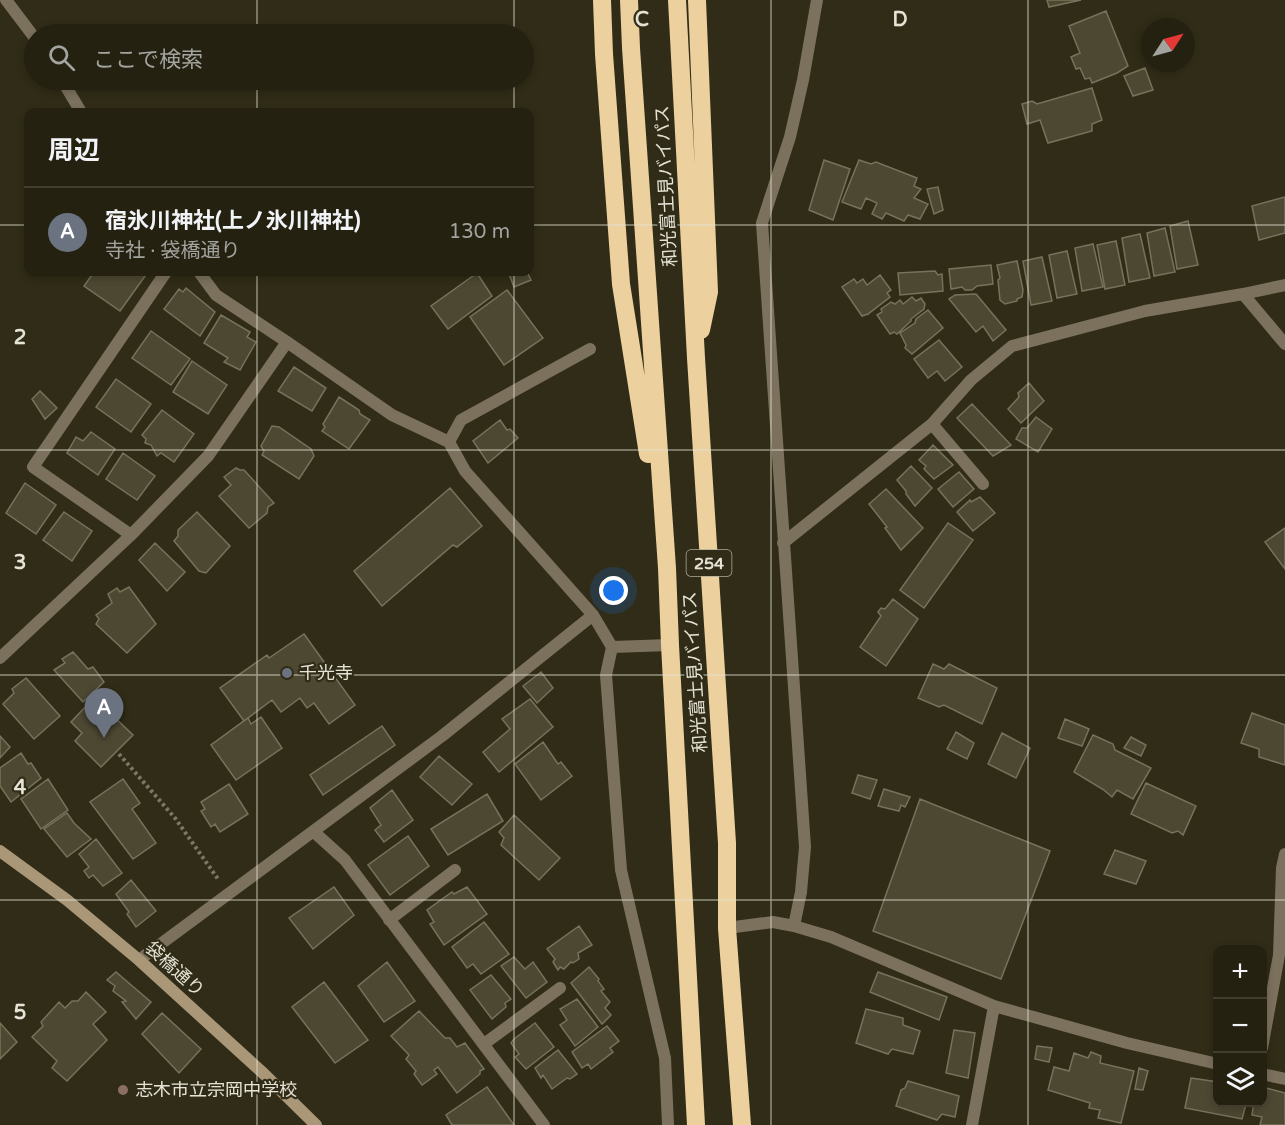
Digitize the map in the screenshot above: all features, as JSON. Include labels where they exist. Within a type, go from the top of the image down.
[{"type":"highway","points":[[602,0],[604,66],[621,285],[667,568]]},
{"type":"highway","name":"和光富士見バイパス","points":[[629,0],[631,60],[667,568],[696,1125]]},
{"type":"highway","name":"和光富士見バイパス","points":[[677,0],[696,358],[727,843],[727,928],[742,1125]]},
{"type":"highway","points":[[696,358],[709,292],[697,0]]},
{"type":"street","points":[[6,0],[24,24]]},
{"type":"street","points":[[794,926],[801,892],[805,848],[762,224],[790,137],[818,0]]},
{"type":"street","points":[[68,90],[79,108]]},
{"type":"street","points":[[131,535],[33,467],[163,276]]},
{"type":"street","points":[[202,276],[216,296],[392,415],[449,442],[465,471],[593,615],[612,647],[606,675],[621,870],[665,1058],[668,1125]]},
{"type":"street","points":[[783,543],[932,424],[971,380],[1012,346],[1145,311],[1285,285]]},
{"type":"street","points":[[1243,294],[1285,344]]},
{"type":"street","points":[[0,658],[131,535],[208,456],[287,342]]},
{"type":"street","points":[[449,442],[461,420],[590,349]]},
{"type":"street","points":[[932,424],[983,484]]},
{"type":"street","points":[[139,960],[442,736],[593,615]]},
{"type":"street","points":[[612,647],[670,645]]},
{"type":"street","points":[[314,832],[345,860],[544,1125]]},
{"type":"street","name":"袋橋通り","points":[[0,851],[67,900],[139,960],[264,1074],[316,1125]]},
{"type":"street","points":[[1267,1025],[1279,955],[1281,868],[1285,854]]},
{"type":"street","points":[[389,920],[455,870]]},
{"type":"street","points":[[727,928],[773,922],[794,926],[831,938],[994,1006],[1127,1043],[1213,1063]]},
{"type":"street","points":[[484,1044],[560,988]]},
{"type":"street","points":[[972,1125],[994,1006]]},
{"type":"street","points":[[1267,1075],[1285,1079]]},
{"type":"path","points":[[119,754],[175,818],[228,894]]},
{"type":"building","points":[[1047,0],[1081,0],[1049,7]]},
{"type":"building","points":[[1106,11],[1128,66],[1092,83],[1090,78],[1085,79],[1080,68],[1076,69],[1071,57],[1080,53],[1069,26]]},
{"type":"building","points":[[1141,70],[1141,72],[1146,72],[1153,90],[1133,96],[1124,76]]},
{"type":"building","points":[[1092,88],[1102,120],[1092,124],[1092,131],[1048,143],[1040,120],[1027,124],[1022,104],[1032,101],[1037,104]]},
{"type":"building","points":[[824,160],[850,169],[833,220],[809,210]]},
{"type":"building","points":[[859,160],[871,164],[876,162],[917,178],[914,186],[921,189],[914,198],[928,204],[920,219],[908,215],[904,221],[886,213],[882,219],[872,214],[877,203],[866,198],[861,209],[842,202]]},
{"type":"building","points":[[938,187],[943,210],[934,214],[927,189]]},
{"type":"building","points":[[1285,197],[1285,233],[1259,240],[1252,206]]},
{"type":"building","points":[[1188,221],[1198,265],[1177,269],[1170,226]]},
{"type":"building","points":[[1165,228],[1175,272],[1154,276],[1147,233]]},
{"type":"building","points":[[1140,234],[1150,278],[1129,282],[1122,238]]},
{"type":"building","points":[[1116,241],[1125,285],[1105,289],[1097,245]]},
{"type":"building","points":[[1093,244],[1103,287],[1082,291],[1075,248]]},
{"type":"building","points":[[1067,251],[1077,294],[1057,298],[1049,255]]},
{"type":"building","points":[[1042,257],[1052,301],[1031,305],[1023,261]]},
{"type":"building","points":[[1017,261],[1023,290],[1022,297],[1005,304],[1000,300],[998,280],[1000,278],[997,265]]},
{"type":"building","points":[[991,265],[993,284],[977,286],[972,290],[965,290],[962,287],[951,289],[949,269]]},
{"type":"building","points":[[935,271],[938,275],[942,274],[943,291],[900,295],[898,273]]},
{"type":"building","points":[[880,275],[891,290],[887,293],[890,297],[862,316],[842,287],[854,279],[857,283],[863,279],[867,285]]},
{"type":"building","points":[[91,276],[145,276],[120,311],[84,286]]},
{"type":"building","points":[[473,276],[479,276],[492,296],[448,329],[431,306]]},
{"type":"building","points":[[510,276],[529,276],[531,280],[514,287]]},
{"type":"building","points":[[186,288],[215,312],[200,336],[164,309],[179,289],[183,292]]},
{"type":"building","points":[[507,290],[543,338],[504,365],[470,317]]},
{"type":"building","points":[[976,294],[1006,330],[993,341],[983,326],[976,332],[949,299],[955,295]]},
{"type":"building","points":[[912,297],[916,301],[921,298],[925,304],[924,309],[897,334],[894,332],[890,334],[877,315],[891,302],[895,304],[900,300],[903,304]]},
{"type":"building","points":[[928,310],[943,328],[912,354],[905,348],[906,345],[900,333]]},
{"type":"building","points":[[221,315],[250,332],[247,337],[256,342],[240,370],[224,362],[228,358],[204,343]]},
{"type":"building","points":[[151,331],[190,359],[171,385],[132,358]]},
{"type":"building","points":[[939,340],[962,367],[945,381],[937,371],[928,378],[914,359]]},
{"type":"building","points":[[192,361],[227,385],[208,414],[173,392]]},
{"type":"building","points":[[294,367],[326,388],[312,411],[278,391]]},
{"type":"building","points":[[116,379],[151,404],[131,432],[96,407]]},
{"type":"building","points":[[1029,383],[1044,401],[1021,423],[1008,409],[1019,397],[1018,393]]},
{"type":"building","points":[[40,391],[57,408],[45,419],[32,399]]},
{"type":"building","points":[[339,397],[370,420],[349,449],[322,431],[325,427],[323,424]]},
{"type":"building","points":[[972,404],[1011,445],[993,456],[957,418]]},
{"type":"building","points":[[162,410],[194,434],[174,462],[161,453],[157,456],[151,445],[145,443],[146,439],[142,435]]},
{"type":"building","points":[[1036,417],[1052,429],[1038,452],[1016,439],[1022,428],[1027,428]]},
{"type":"building","points":[[500,420],[507,430],[510,429],[518,438],[488,463],[473,441]]},
{"type":"building","points":[[272,426],[279,427],[311,449],[314,456],[299,479],[262,455],[264,451],[261,446]]},
{"type":"building","points":[[91,432],[115,449],[98,475],[67,453],[76,437],[83,441]]},
{"type":"building","points":[[933,445],[953,465],[934,479],[919,460]]},
{"type":"building","points":[[123,453],[155,476],[137,500],[106,479]]},
{"type":"building","points":[[911,466],[932,488],[915,506],[897,480]]},
{"type":"building","points":[[236,468],[244,470],[274,503],[268,507],[267,513],[249,528],[219,496],[231,485],[224,477]]},
{"type":"building","points":[[959,472],[974,489],[953,507],[938,489]]},
{"type":"building","points":[[25,483],[56,505],[36,534],[6,513]]},
{"type":"building","points":[[450,488],[482,526],[457,547],[453,545],[382,606],[354,571]]},
{"type":"building","points":[[886,489],[923,528],[901,550],[869,504]]},
{"type":"building","points":[[980,497],[995,513],[973,531],[957,512],[970,500],[971,502]]},
{"type":"building","points":[[64,512],[92,531],[72,561],[43,540]]},
{"type":"building","points":[[197,512],[230,546],[206,573],[199,571],[174,541],[178,536],[178,530]]},
{"type":"building","points":[[948,523],[973,540],[924,608],[900,590]]},
{"type":"building","points":[[1285,528],[1285,569],[1265,542]]},
{"type":"building","points":[[155,543],[185,572],[167,591],[139,560]]},
{"type":"building","points":[[129,587],[156,624],[127,653],[96,624],[99,619],[96,615],[112,603],[108,594],[117,588],[120,592]]},
{"type":"building","points":[[893,599],[918,619],[886,666],[860,647],[881,616],[878,612],[881,608],[885,609]]},
{"type":"building","name":"千光寺","points":[[304,634],[355,705],[329,724],[314,703],[307,708],[300,698],[281,712],[272,700],[244,721],[220,688],[267,655],[269,658]]},
{"type":"building","points":[[73,652],[88,669],[93,667],[104,682],[83,702],[54,670],[65,663],[62,659]]},
{"type":"building","points":[[933,664],[944,669],[949,664],[997,688],[982,724],[944,705],[939,707],[918,698]]},
{"type":"building","points":[[541,672],[553,688],[537,703],[523,686]]},
{"type":"building","points":[[26,678],[60,716],[34,739],[3,704],[14,693],[12,689]]},
{"type":"building","points":[[530,699],[553,727],[499,772],[483,752],[510,729],[502,719]]},
{"type":"building","points":[[87,705],[99,717],[106,709],[133,735],[101,767],[75,741],[82,733],[71,722]]},
{"type":"building","points":[[1252,713],[1285,725],[1285,765],[1259,757],[1259,749],[1241,743]]},
{"type":"building","name":"千光寺","points":[[261,717],[282,748],[236,780],[211,745],[248,718],[251,724]]},
{"type":"building","points":[[1065,719],[1089,729],[1082,746],[1058,738]]},
{"type":"building","points":[[382,726],[395,745],[323,795],[310,775]]},
{"type":"building","points":[[956,732],[974,743],[967,759],[947,749]]},
{"type":"building","points":[[1002,733],[1030,748],[1016,778],[988,764]]},
{"type":"building","points":[[1093,735],[1113,744],[1115,750],[1151,768],[1133,799],[1117,790],[1112,797],[1074,772]]},
{"type":"building","points":[[0,736],[10,747],[0,758]]},
{"type":"building","points":[[1131,737],[1146,745],[1141,756],[1124,748]]},
{"type":"building","points":[[543,742],[558,764],[561,762],[572,776],[541,800],[515,764]]},
{"type":"building","points":[[21,753],[41,778],[11,802],[0,786],[0,768]]},
{"type":"building","points":[[439,756],[472,784],[452,805],[420,777]]},
{"type":"building","points":[[858,775],[877,780],[870,799],[852,793]]},
{"type":"building","points":[[48,779],[68,810],[41,829],[21,799]]},
{"type":"building","points":[[123,779],[140,803],[132,809],[156,843],[133,859],[90,802]]},
{"type":"building","points":[[1146,783],[1196,806],[1183,835],[1178,831],[1172,833],[1131,814]]},
{"type":"building","points":[[229,784],[248,814],[220,832],[215,824],[211,827],[201,811],[205,809],[201,802]]},
{"type":"building","points":[[884,789],[910,797],[905,807],[901,805],[899,811],[878,806]]},
{"type":"building","points":[[392,790],[413,820],[384,842],[375,830],[381,825],[370,808]]},
{"type":"building","points":[[487,794],[503,821],[448,855],[431,829]]},
{"type":"building","points":[[920,799],[1050,851],[1001,979],[873,931]]},
{"type":"building","points":[[67,813],[91,839],[67,857],[44,829]]},
{"type":"building","points":[[514,815],[560,858],[539,880],[501,845],[504,838],[499,832]]},
{"type":"building","points":[[408,836],[429,866],[390,895],[368,865]]},
{"type":"building","points":[[96,839],[122,873],[103,886],[93,875],[89,878],[84,871],[89,867],[79,854]]},
{"type":"building","points":[[1115,850],[1146,861],[1136,884],[1104,874]]},
{"type":"building","points":[[131,880],[156,911],[136,927],[116,894]]},
{"type":"building","points":[[334,887],[354,915],[313,949],[289,918]]},
{"type":"building","points":[[467,887],[487,914],[444,945],[430,924],[434,922],[427,910],[452,892],[454,894]]},
{"type":"building","points":[[484,922],[509,954],[481,974],[473,964],[467,968],[452,947]]},
{"type":"building","points":[[579,926],[592,945],[578,953],[579,959],[571,962],[564,969],[560,967],[558,970],[553,962],[555,959],[547,949]]},
{"type":"building","points":[[514,957],[525,969],[533,962],[547,982],[526,998],[501,966]]},
{"type":"building","points":[[387,962],[415,1001],[384,1022],[358,986]]},
{"type":"building","points":[[589,967],[599,979],[604,989],[601,991],[610,1002],[605,1008],[611,1015],[602,1024],[571,983]]},
{"type":"building","points":[[116,972],[151,1002],[136,1019],[122,1002],[126,1001],[113,991],[115,986],[107,980]]},
{"type":"building","points":[[878,972],[947,997],[939,1020],[870,992]]},
{"type":"building","points":[[491,975],[511,999],[505,1003],[506,1007],[492,1019],[470,990]]},
{"type":"building","points":[[324,982],[368,1040],[335,1063],[292,1007]]},
{"type":"building","points":[[86,992],[106,1012],[93,1024],[107,1040],[67,1081],[52,1068],[57,1061],[32,1037],[43,1026],[41,1022],[59,1002],[65,1008],[72,1001],[78,1001]]},
{"type":"building","points":[[577,999],[598,1027],[575,1046],[560,1025],[567,1020],[560,1009]]},
{"type":"building","points":[[866,1009],[903,1018],[903,1025],[920,1031],[913,1054],[892,1049],[888,1054],[856,1043]]},
{"type":"building","points":[[419,1011],[457,1047],[465,1043],[484,1069],[457,1093],[438,1067],[434,1070],[437,1074],[422,1085],[414,1074],[416,1071],[406,1059],[409,1055],[391,1036]]},
{"type":"building","points":[[162,1013],[201,1049],[179,1073],[142,1034]]},
{"type":"building","points":[[0,1023],[17,1042],[0,1059]]},
{"type":"building","points":[[535,1023],[554,1047],[526,1069],[515,1057],[519,1054],[511,1043]]},
{"type":"building","points":[[607,1026],[619,1041],[610,1048],[613,1052],[591,1069],[588,1064],[582,1068],[572,1052]]},
{"type":"building","points":[[954,1030],[975,1033],[968,1078],[946,1073]]},
{"type":"building","points":[[1037,1046],[1052,1048],[1049,1062],[1035,1059]]},
{"type":"building","points":[[558,1050],[577,1074],[552,1089],[543,1075],[541,1078],[535,1068]]},
{"type":"building","points":[[1091,1052],[1101,1056],[1100,1063],[1134,1071],[1121,1123],[1098,1118],[1100,1110],[1089,1108],[1090,1103],[1048,1090],[1054,1067],[1069,1071],[1074,1053],[1088,1058]]},
{"type":"building","points":[[1139,1068],[1148,1071],[1143,1090],[1135,1089]]},
{"type":"building","points":[[1191,1078],[1213,1081],[1213,1107],[1245,1107],[1242,1119],[1185,1108]]},
{"type":"building","points":[[908,1081],[959,1096],[955,1117],[942,1114],[937,1120],[896,1106],[901,1090],[905,1088]]},
{"type":"building","points":[[487,1087],[514,1125],[452,1125],[446,1115]]},
{"type":"building","points":[[1267,1088],[1285,1093],[1285,1125],[1260,1125],[1262,1117],[1252,1115],[1253,1107],[1267,1107]]},
{"type":"place","name":"千光寺","points":[[287,673]]},
{"type":"place","name":"宿氷川神社(上ノ氷川神社)","points":[[104,738]]},
{"type":"place","name":"志木市立宗岡中学校","points":[[123,1090]]}]
